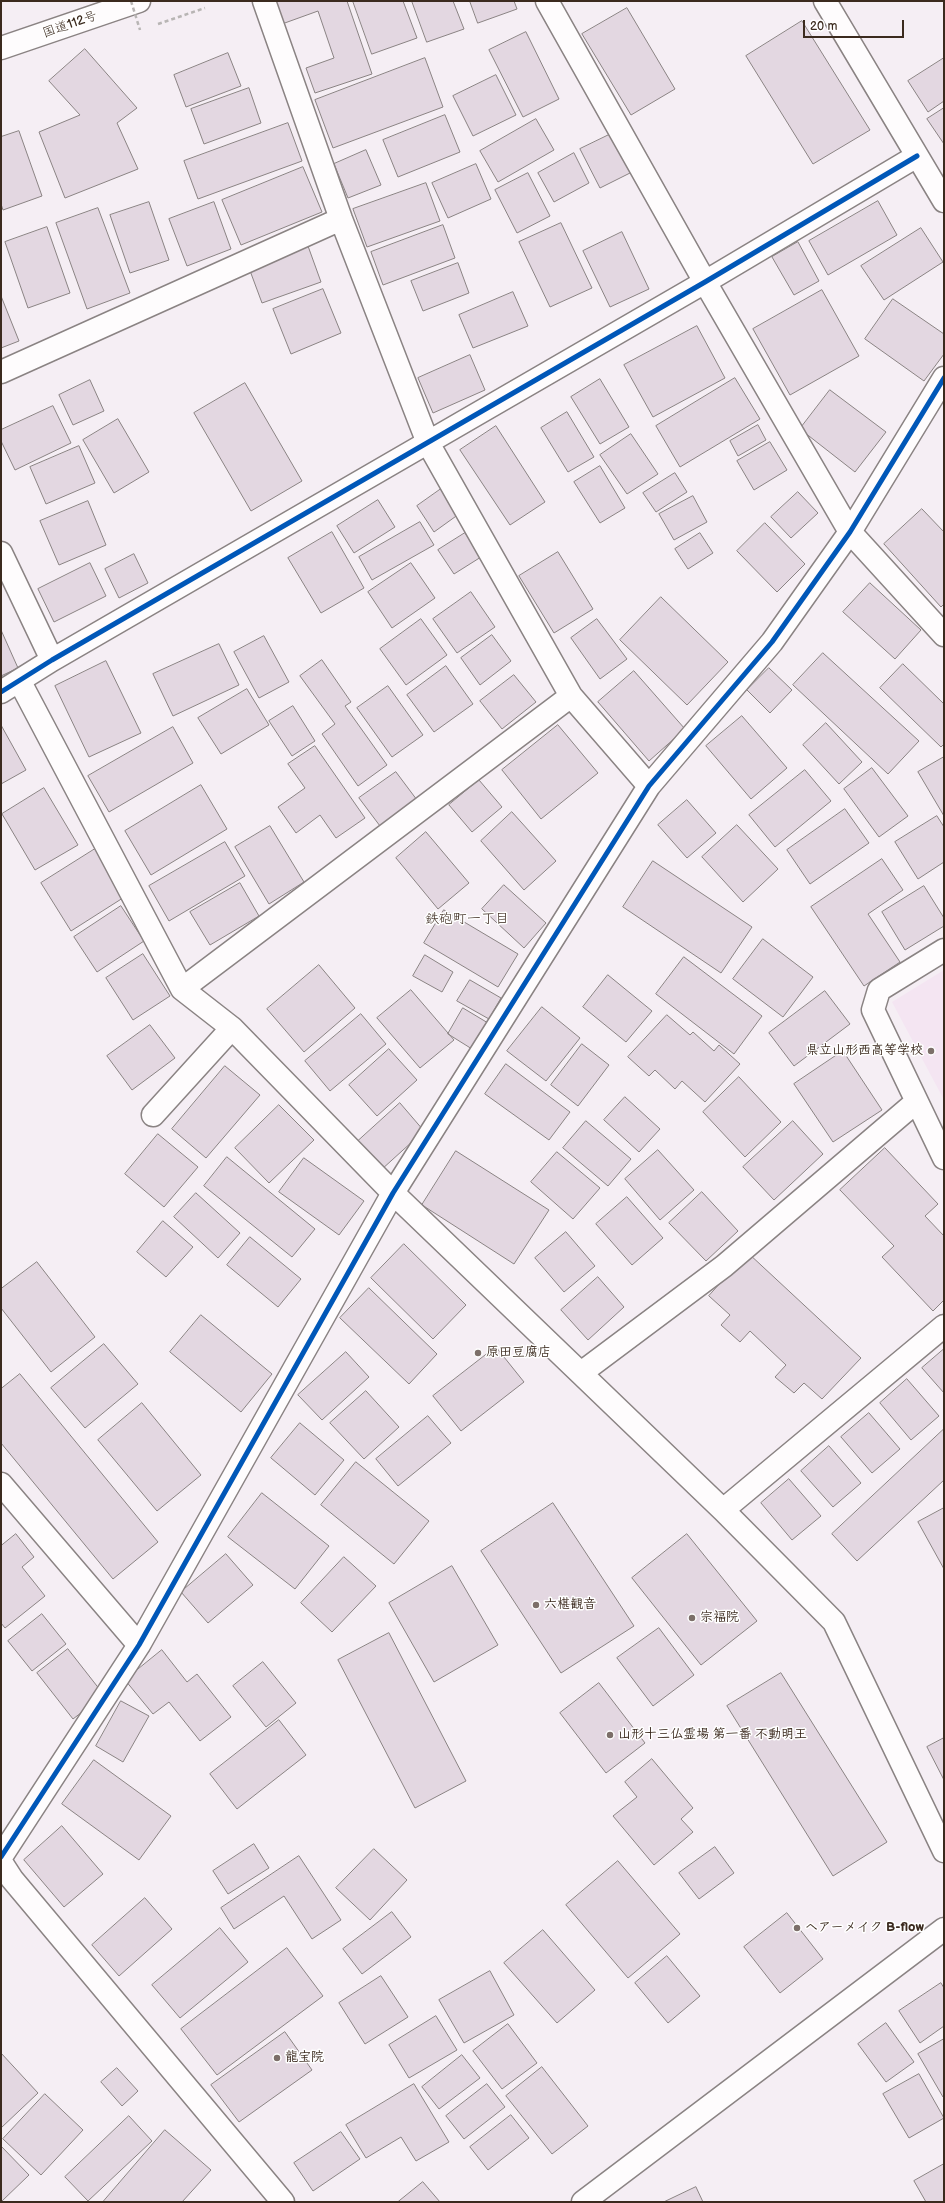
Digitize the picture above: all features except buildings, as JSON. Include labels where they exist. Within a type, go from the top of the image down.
[{"type":"main road","name":"国道112号","points":[[1,48],[139,1]]},
{"type":"main road","points":[[264,1],[341,219],[428,443],[571,696],[649,786]]},
{"type":"main road","points":[[547,1],[705,282],[850,532],[944,635]]},
{"type":"main road","points":[[825,1],[944,201]]},
{"type":"main road","points":[[1,692],[20,682],[52,660],[705,282],[916,156]]},
{"type":"main road","points":[[1,372],[341,219]]},
{"type":"main road","points":[[1,1856],[139,1646],[393,1193],[649,786],[772,642],[850,532],[944,378]]},
{"type":"main road","points":[[1,552],[52,660]]},
{"type":"main road","points":[[20,682],[182,989],[232,1028],[393,1193],[723,1510],[834,1622],[944,1851]]},
{"type":"main road","points":[[182,989],[571,696]]},
{"type":"main road","points":[[944,950],[879,990],[873,1010],[944,1158]]},
{"type":"main road","points":[[153,1115],[232,1028]]},
{"type":"main road","points":[[581,1373],[724,1266],[916,1102]]},
{"type":"main road","points":[[723,1510],[944,1326]]},
{"type":"main road","points":[[1,1484],[139,1646]]},
{"type":"main road","points":[[1,1862],[12,1879],[284,2202]]},
{"type":"main road","points":[[583,2202],[944,1929]]},
{"type":"path","points":[[131,1],[140,30],[147,27]]},
{"type":"path","points":[[155,25],[205,8]]},
{"type":"shaded area","name":"県立山形西高等学校","points":[[944,970],[944,1100],[892,1002]]},
{"type":"cycle path","points":[[1,692],[52,660],[705,282],[917,156]]},
{"type":"cycle path","points":[[1,1857],[139,1645],[393,1193],[649,786],[772,642],[850,532],[944,378]]},
{"type":"place","name":"県立山形西高等学校","points":[[931,1051]]},
{"type":"place","name":"原田豆腐店","points":[[478,1353]]},
{"type":"place","name":"六椹観音","points":[[536,1605]]},
{"type":"place","name":"宗福院","points":[[692,1618]]},
{"type":"place","name":"山形十三仏霊場 第一番 不動明王","points":[[610,1735]]},
{"type":"place","name":"ヘアーメイク B-flow","points":[[797,1928]]},
{"type":"place","name":"龍宝院","points":[[277,2058]]},
{"type":"district","name":"鉄砲町一丁目","points":[[467,919]]}]
